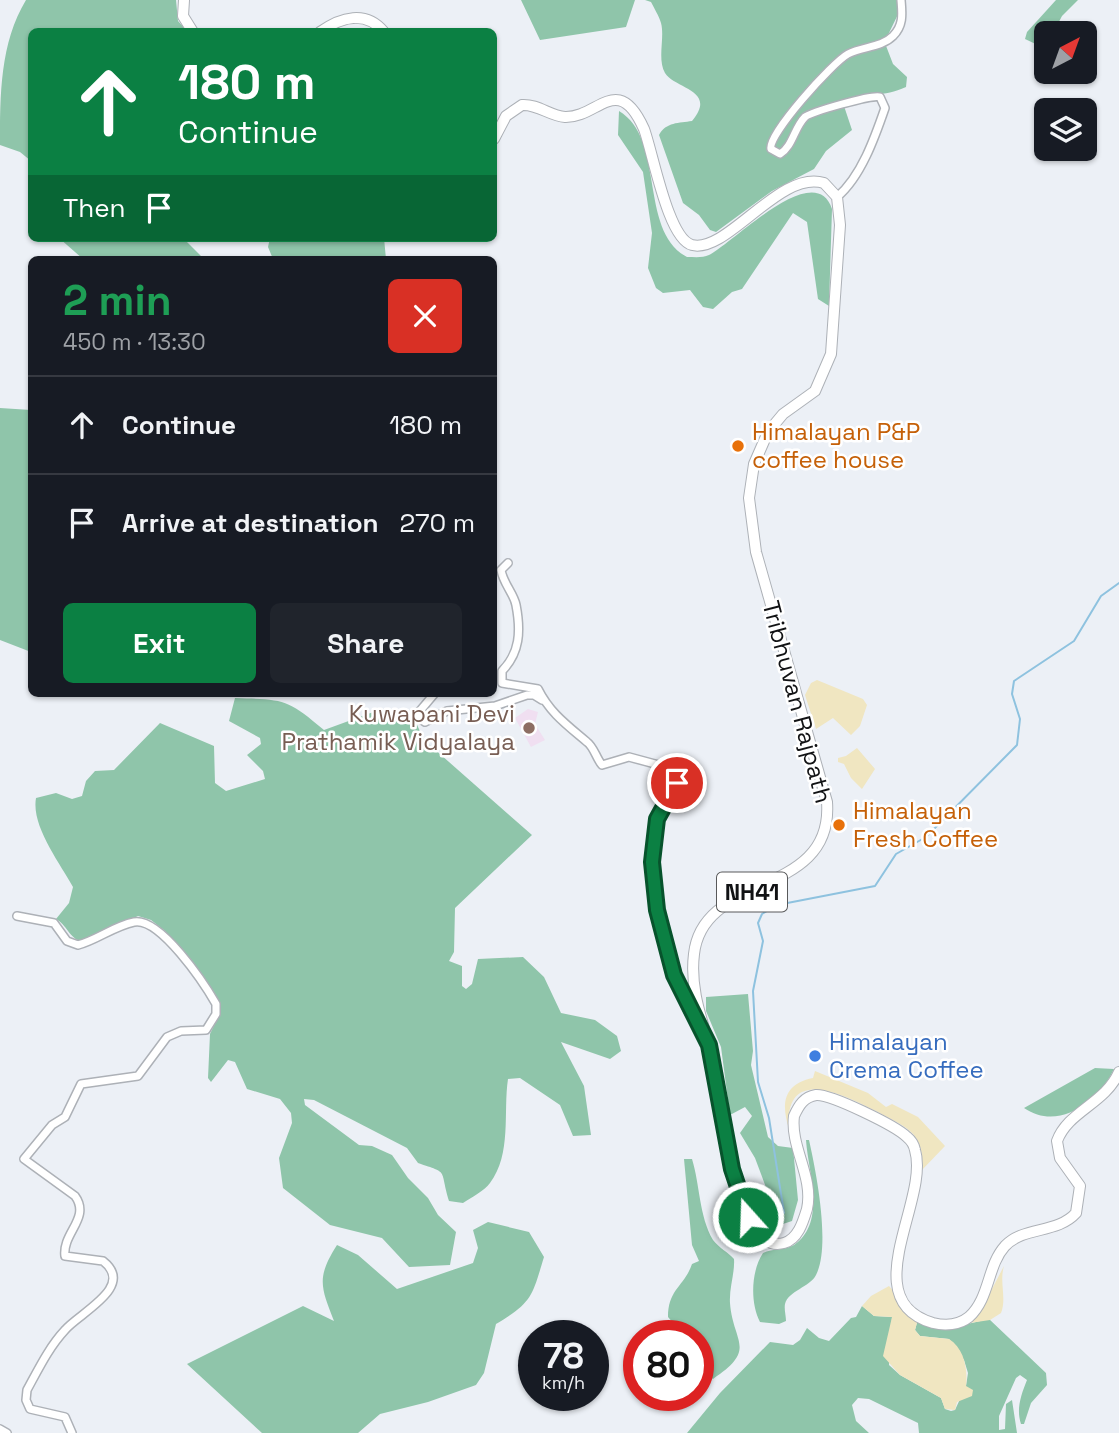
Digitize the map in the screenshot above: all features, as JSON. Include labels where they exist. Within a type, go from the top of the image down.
[{"type":"highway","points":[[184,0],[183,16],[190,28]]},
{"type":"highway","points":[[327,28],[339,21],[356,17],[370,20],[379,28]]},
{"type":"highway","points":[[497,133],[506,116],[522,105],[568,117],[608,100],[623,103],[638,117],[647,138],[677,233],[684,242],[696,246],[717,240],[800,184],[821,182],[831,188],[837,197]]},
{"type":"highway","name":"Tribhuvan Rajpath","points":[[837,197],[840,225],[830,361],[815,391],[783,414],[768,432],[754,464],[749,498],[756,552],[827,802],[826,825],[818,846],[796,868],[723,906],[701,927],[694,950],[693,981],[700,1020],[709,1045],[738,1193],[752,1225],[767,1241],[778,1244],[793,1238],[806,1211],[808,1187],[793,1124],[803,1101],[813,1096],[829,1097],[909,1138],[915,1148],[918,1165],[899,1255],[897,1287],[903,1301],[915,1313],[930,1322],[958,1322],[974,1311],[998,1257],[1008,1244],[1021,1236],[1060,1225],[1076,1213],[1080,1186],[1060,1158],[1057,1141],[1067,1124],[1104,1096],[1119,1072]]},
{"type":"street","points":[[837,197],[850,181],[876,135],[885,108],[880,96],[866,96],[809,114],[780,154],[771,149],[771,139],[805,97],[848,54],[886,41],[894,35],[903,19],[901,0]]},
{"type":"street","points":[[508,563],[501,570],[516,603],[517,648],[515,657],[502,671],[502,683],[538,689],[549,710],[564,720],[572,732],[590,744],[602,765],[629,757],[670,768],[674,772],[677,783],[657,819],[653,884],[674,975],[709,1045]]},
{"type":"street","points":[[432,697],[419,712],[419,718],[425,722],[447,711],[495,706],[527,695],[534,695],[545,703]]},
{"type":"street","points":[[17,916],[54,923],[67,941],[78,945],[132,922],[146,923],[169,940],[216,1004],[216,1014],[206,1030],[181,1031],[167,1037],[138,1076],[81,1084],[65,1117],[51,1125],[24,1159],[80,1203],[80,1217],[65,1244],[65,1256],[103,1261],[112,1272],[113,1281],[108,1292],[93,1309],[65,1329],[27,1390],[30,1409],[65,1417],[72,1433]]},
{"type":"street","points":[[0,1429],[7,1433]]},
{"type":"shaded area","name":"Kuwapani Devi Prathamik Vidyalaya","points":[[528,709],[538,712],[535,724],[545,740],[531,747],[515,718]]},
{"type":"green space","points":[[26,0],[176,0],[178,21],[184,28],[28,28],[28,159],[20,152],[0,145],[3,70],[17,17]]},
{"type":"green space","points":[[521,0],[635,0],[626,27],[540,40]]},
{"type":"green space","points":[[645,0],[905,0],[887,37],[883,38],[893,64],[907,77],[906,87],[843,103],[852,130],[826,151],[814,169],[772,191],[716,232],[710,230],[699,215],[683,203],[659,135],[669,125],[692,121],[699,111],[700,103],[698,96],[665,73],[661,23],[651,2]]},
{"type":"green space","points":[[1056,0],[1078,0],[1059,21],[1037,21]]},
{"type":"green space","points":[[1034,24],[1034,43],[1025,39]]},
{"type":"green space","points":[[619,111],[633,124],[643,142],[662,227],[672,244],[687,257],[709,255],[773,208],[792,198],[809,193],[823,196],[832,209],[829,306],[818,299],[807,222],[793,213],[742,289],[732,292],[713,309],[703,307],[690,290],[663,293],[656,288],[648,268],[652,233],[643,172],[618,135]]},
{"type":"green space","points":[[64,242],[187,242],[201,256],[80,256]]},
{"type":"green space","points":[[269,242],[384,242],[386,256],[272,256]]},
{"type":"green space","points":[[0,408],[28,410],[28,651],[0,640]]},
{"type":"green space","points":[[235,698],[284,703],[324,730],[376,711],[413,716],[424,740],[532,835],[455,908],[454,952],[449,961],[462,966],[462,986],[466,989],[472,984],[478,959],[523,957],[544,977],[561,1013],[595,1020],[617,1036],[621,1051],[610,1059],[561,1042],[584,1086],[591,1135],[573,1136],[560,1105],[520,1078],[508,1079],[504,1146],[497,1172],[487,1186],[463,1203],[449,1201],[442,1174],[418,1163],[407,1148],[314,1100],[304,1099],[305,1105],[359,1145],[372,1146],[392,1155],[408,1178],[428,1198],[438,1215],[456,1232],[450,1265],[409,1267],[382,1238],[330,1225],[283,1188],[279,1158],[292,1123],[291,1113],[280,1099],[247,1089],[235,1062],[228,1060],[211,1082],[208,1078],[210,1034],[219,1015],[218,999],[165,931],[151,920],[138,916],[82,942],[74,938],[56,919],[69,903],[73,887],[42,832],[36,798],[56,793],[72,799],[82,796],[86,781],[95,771],[114,770],[160,723],[214,746],[215,783],[226,791],[265,779],[263,771],[247,755],[261,744],[260,738],[229,721]]},
{"type":"green space","points":[[748,994],[753,1051],[751,1065],[768,1137],[778,1146],[793,1148],[798,1200],[792,1221],[780,1225],[755,1158],[740,1133],[752,1116],[745,1107],[730,1115],[721,1047],[706,1011],[706,997]]},
{"type":"green space","points":[[1095,1068],[1114,1069],[1099,1092],[1076,1110],[1051,1117],[1037,1115],[1024,1108]]},
{"type":"green space","points":[[806,1140],[809,1140],[821,1208],[820,1262],[813,1279],[787,1300],[786,1321],[779,1324],[760,1322],[753,1297],[759,1260],[763,1253],[794,1245],[804,1235],[810,1223],[813,1196]]},
{"type":"green space","points":[[684,1159],[692,1159],[708,1231],[713,1240],[734,1259],[730,1303],[740,1345],[739,1352],[727,1369],[714,1378],[714,1320],[671,1320],[668,1317],[673,1294],[692,1264],[699,1261],[692,1245]]},
{"type":"green space","points":[[488,1222],[529,1232],[544,1257],[529,1297],[517,1310],[496,1324],[484,1373],[476,1385],[428,1402],[380,1414],[358,1433],[262,1433],[187,1364],[303,1306],[334,1321],[324,1291],[323,1275],[337,1245],[358,1255],[397,1289],[473,1263],[478,1248],[473,1230]]},
{"type":"green space","points":[[862,1306],[874,1316],[892,1317],[889,1365],[900,1375],[941,1398],[945,1409],[955,1410],[966,1386],[968,1373],[964,1360],[949,1339],[920,1336],[915,1330],[918,1319],[950,1328],[989,1319],[1046,1373],[1047,1385],[1031,1403],[1024,1424],[1021,1424],[1019,1407],[1027,1380],[1020,1375],[1016,1378],[999,1416],[999,1430],[1005,1429],[1006,1404],[1012,1400],[1017,1433],[919,1433],[918,1423],[869,1399],[858,1398],[852,1405],[856,1421],[869,1433],[687,1433],[705,1411],[714,1411],[714,1400],[770,1342],[793,1345],[800,1340],[807,1328],[819,1338],[829,1341],[851,1318],[856,1317]]},
{"type":"sand","points":[[817,680],[863,699],[867,705],[860,726],[851,735],[833,718],[816,729],[805,695],[811,683]]},
{"type":"sand","points":[[857,748],[875,769],[862,789],[851,778],[844,764],[838,762],[838,758]]},
{"type":"sand","points":[[815,1071],[868,1093],[886,1107],[892,1104],[918,1117],[945,1146],[922,1170],[920,1147],[909,1130],[848,1098],[819,1090],[806,1091],[796,1097],[790,1109],[789,1129],[785,1111],[787,1096],[795,1085],[813,1078]]},
{"type":"sand","points":[[1004,1266],[1001,1313],[990,1320],[963,1324],[982,1308]]},
{"type":"sand","points":[[889,1286],[918,1319],[915,1330],[920,1336],[949,1339],[961,1353],[966,1386],[973,1390],[972,1396],[957,1402],[955,1410],[945,1409],[941,1398],[900,1375],[883,1356],[892,1317],[874,1316],[862,1306],[871,1296]]},
{"type":"waterway","points":[[784,1213],[769,1118],[758,1082],[753,991],[763,941],[758,923],[762,914],[777,905],[875,886],[896,854],[926,837],[1017,745],[1020,719],[1012,694],[1014,681],[1074,641],[1101,596],[1119,583]]},
{"type":"place","name":"Himalayan P&P coffee house","points":[[738,446]]},
{"type":"place","name":"Kuwapani Devi Prathamik Vidyalaya","points":[[529,728]]},
{"type":"place","name":"Himalayan Fresh Coffee","points":[[839,825]]},
{"type":"place","name":"Himalayan Crema Coffee","points":[[815,1056]]},
{"type":"route","points":[[677,783],[657,819],[652,862],[657,910],[674,975],[709,1045],[719,1087],[732,1169],[748,1217]]}]
